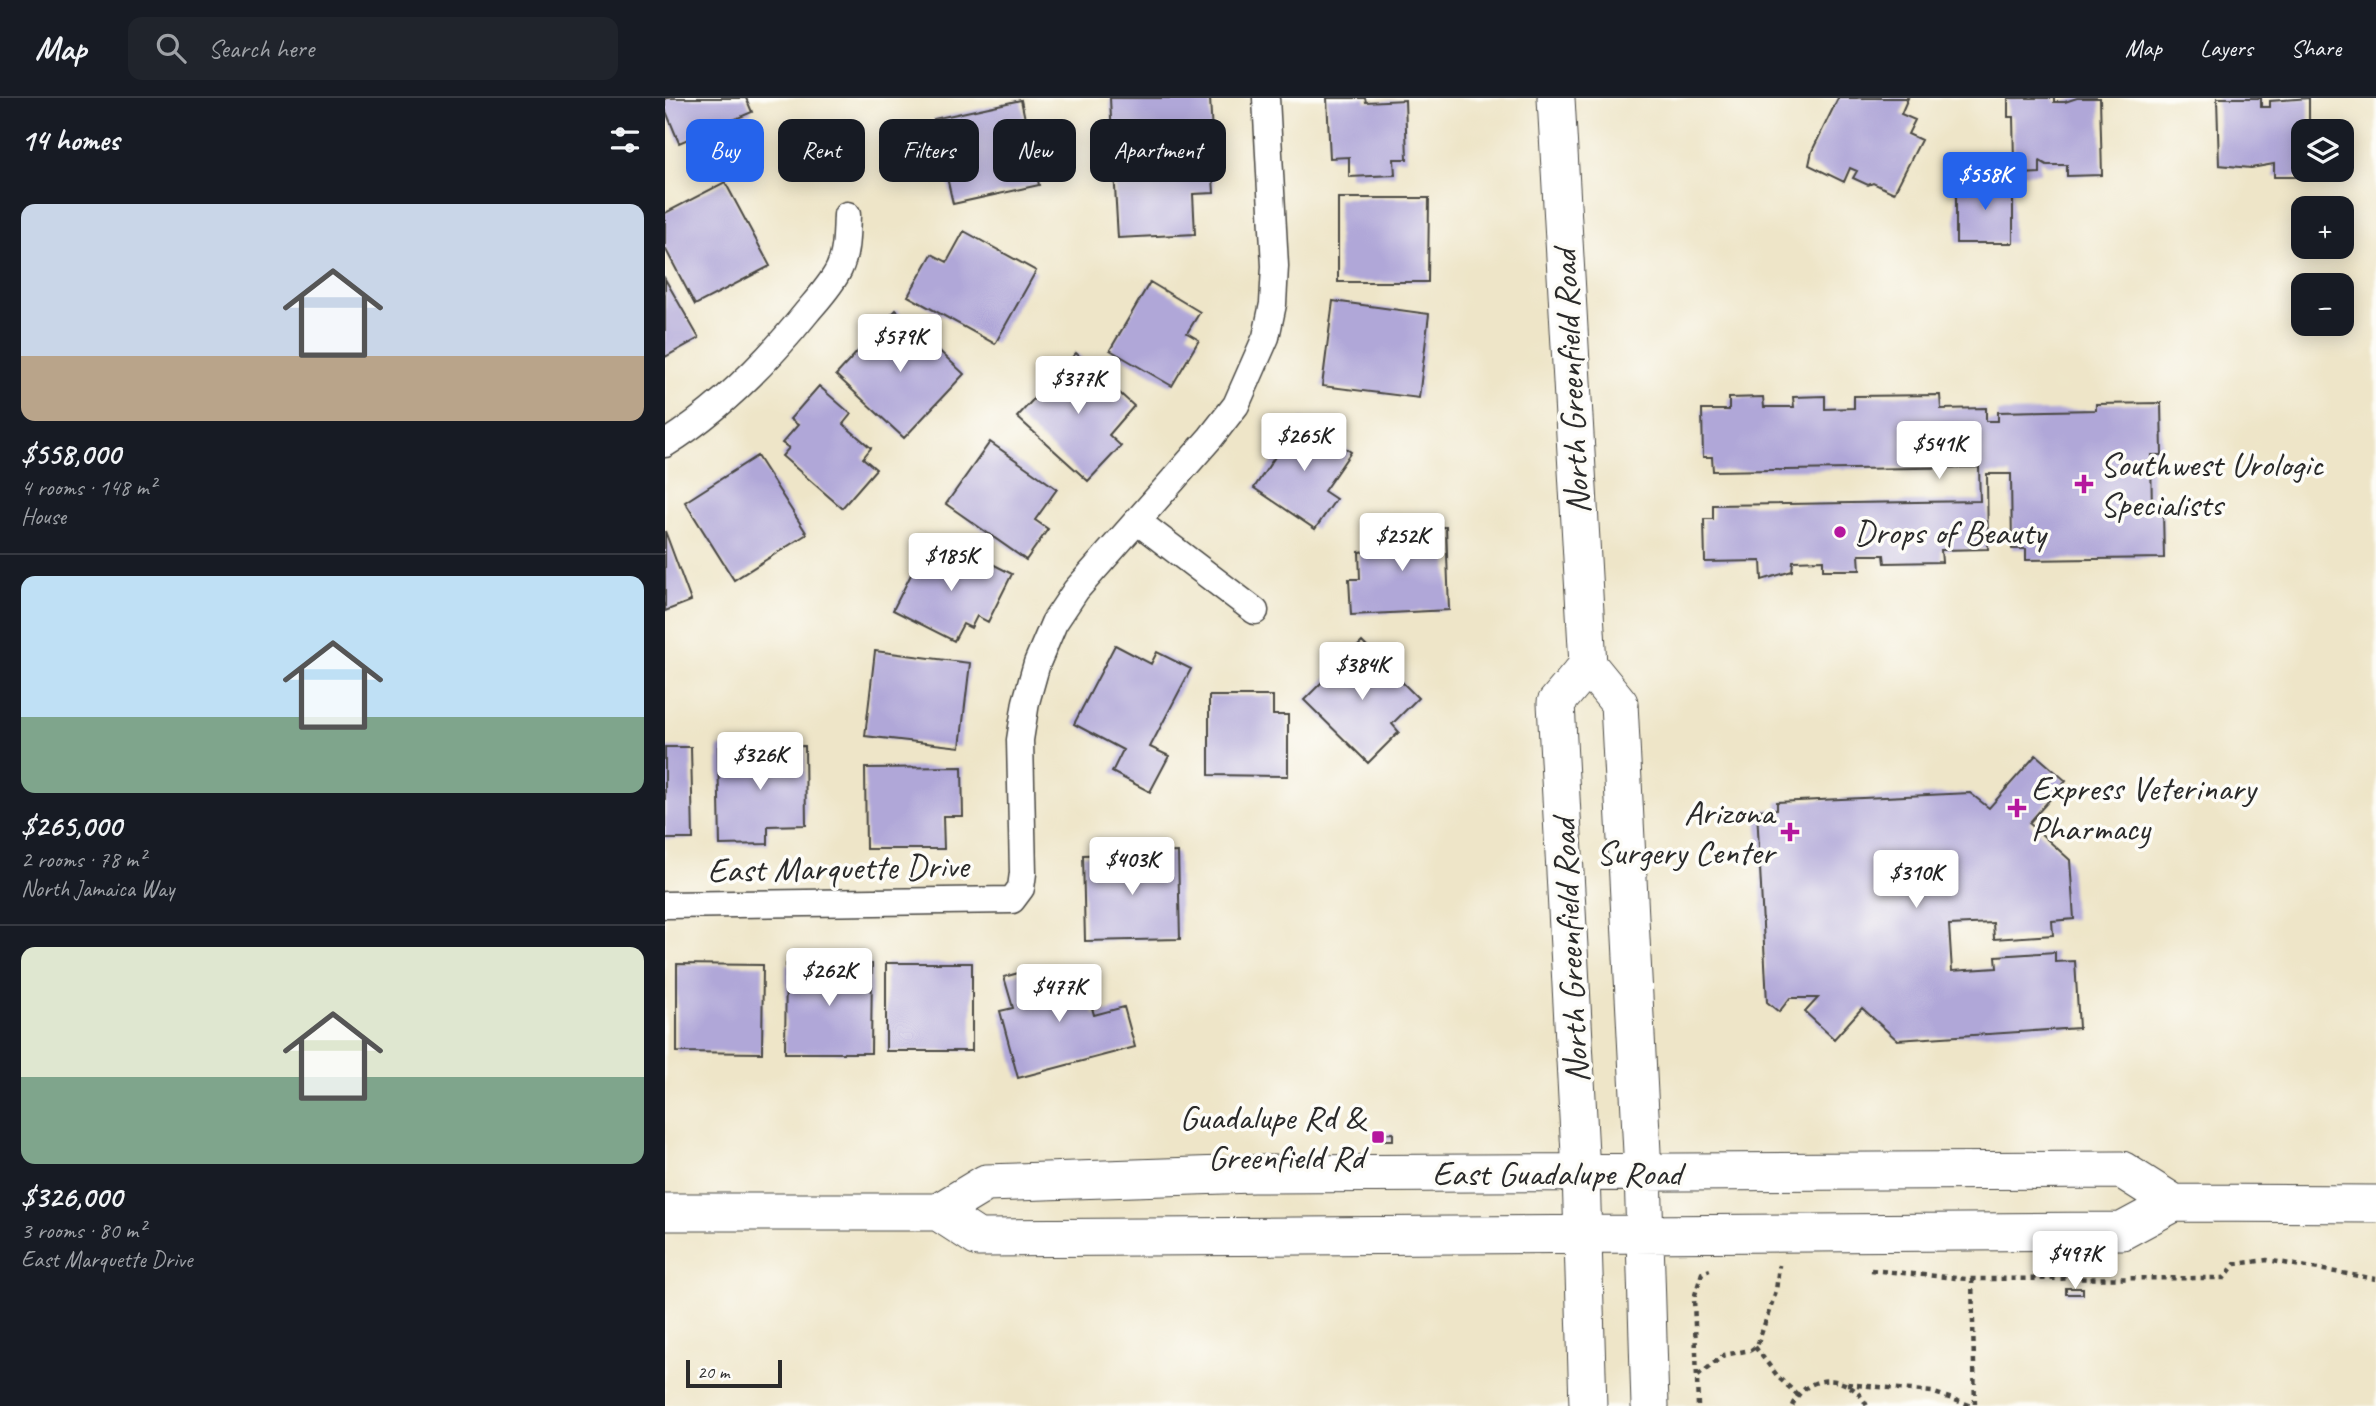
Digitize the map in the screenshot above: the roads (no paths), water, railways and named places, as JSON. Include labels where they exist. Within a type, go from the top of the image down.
[{"type":"main road","name":"North Greenfield Road","points":[[1556,98],[1588,665],[1619,704],[1644,1203],[1650,1406]]},
{"type":"main road","name":"North Greenfield Road","points":[[1587,1406],[1582,1205],[1556,703],[1588,665]]},
{"type":"main road","name":"East Guadalupe Road","points":[[2174,1203],[2122,1170],[1644,1203],[978,1238],[938,1212],[986,1183],[1253,1174],[1582,1205],[1644,1203],[2122,1231],[2174,1203],[2376,1203]]},
{"type":"main road","points":[[665,1212],[938,1212]]},
{"type":"street","points":[[1255,611],[1137,521],[1236,405],[1266,337],[1273,304],[1275,266],[1266,98]]},
{"type":"street","points":[[665,444],[720,405],[759,368],[815,304],[839,269],[846,244],[846,215]]},
{"type":"street","name":"East Marquette Drive","points":[[665,905],[1012,900],[1021,888],[1023,873],[1020,740],[1026,702],[1037,663],[1054,623],[1076,590],[1137,521]]},
{"type":"place","name":"Southwest Urologic Specialists","points":[[2084,484]]},
{"type":"place","name":"Drops of Beauty","points":[[1840,532]]},
{"type":"place","name":"Express Veterinary Pharmacy","points":[[2017,808]]},
{"type":"place","name":"Arizona Surgery Center","points":[[1790,832]]},
{"type":"place","name":"Guadalupe Rd & Greenfield Rd","points":[[1378,1137]]}]
